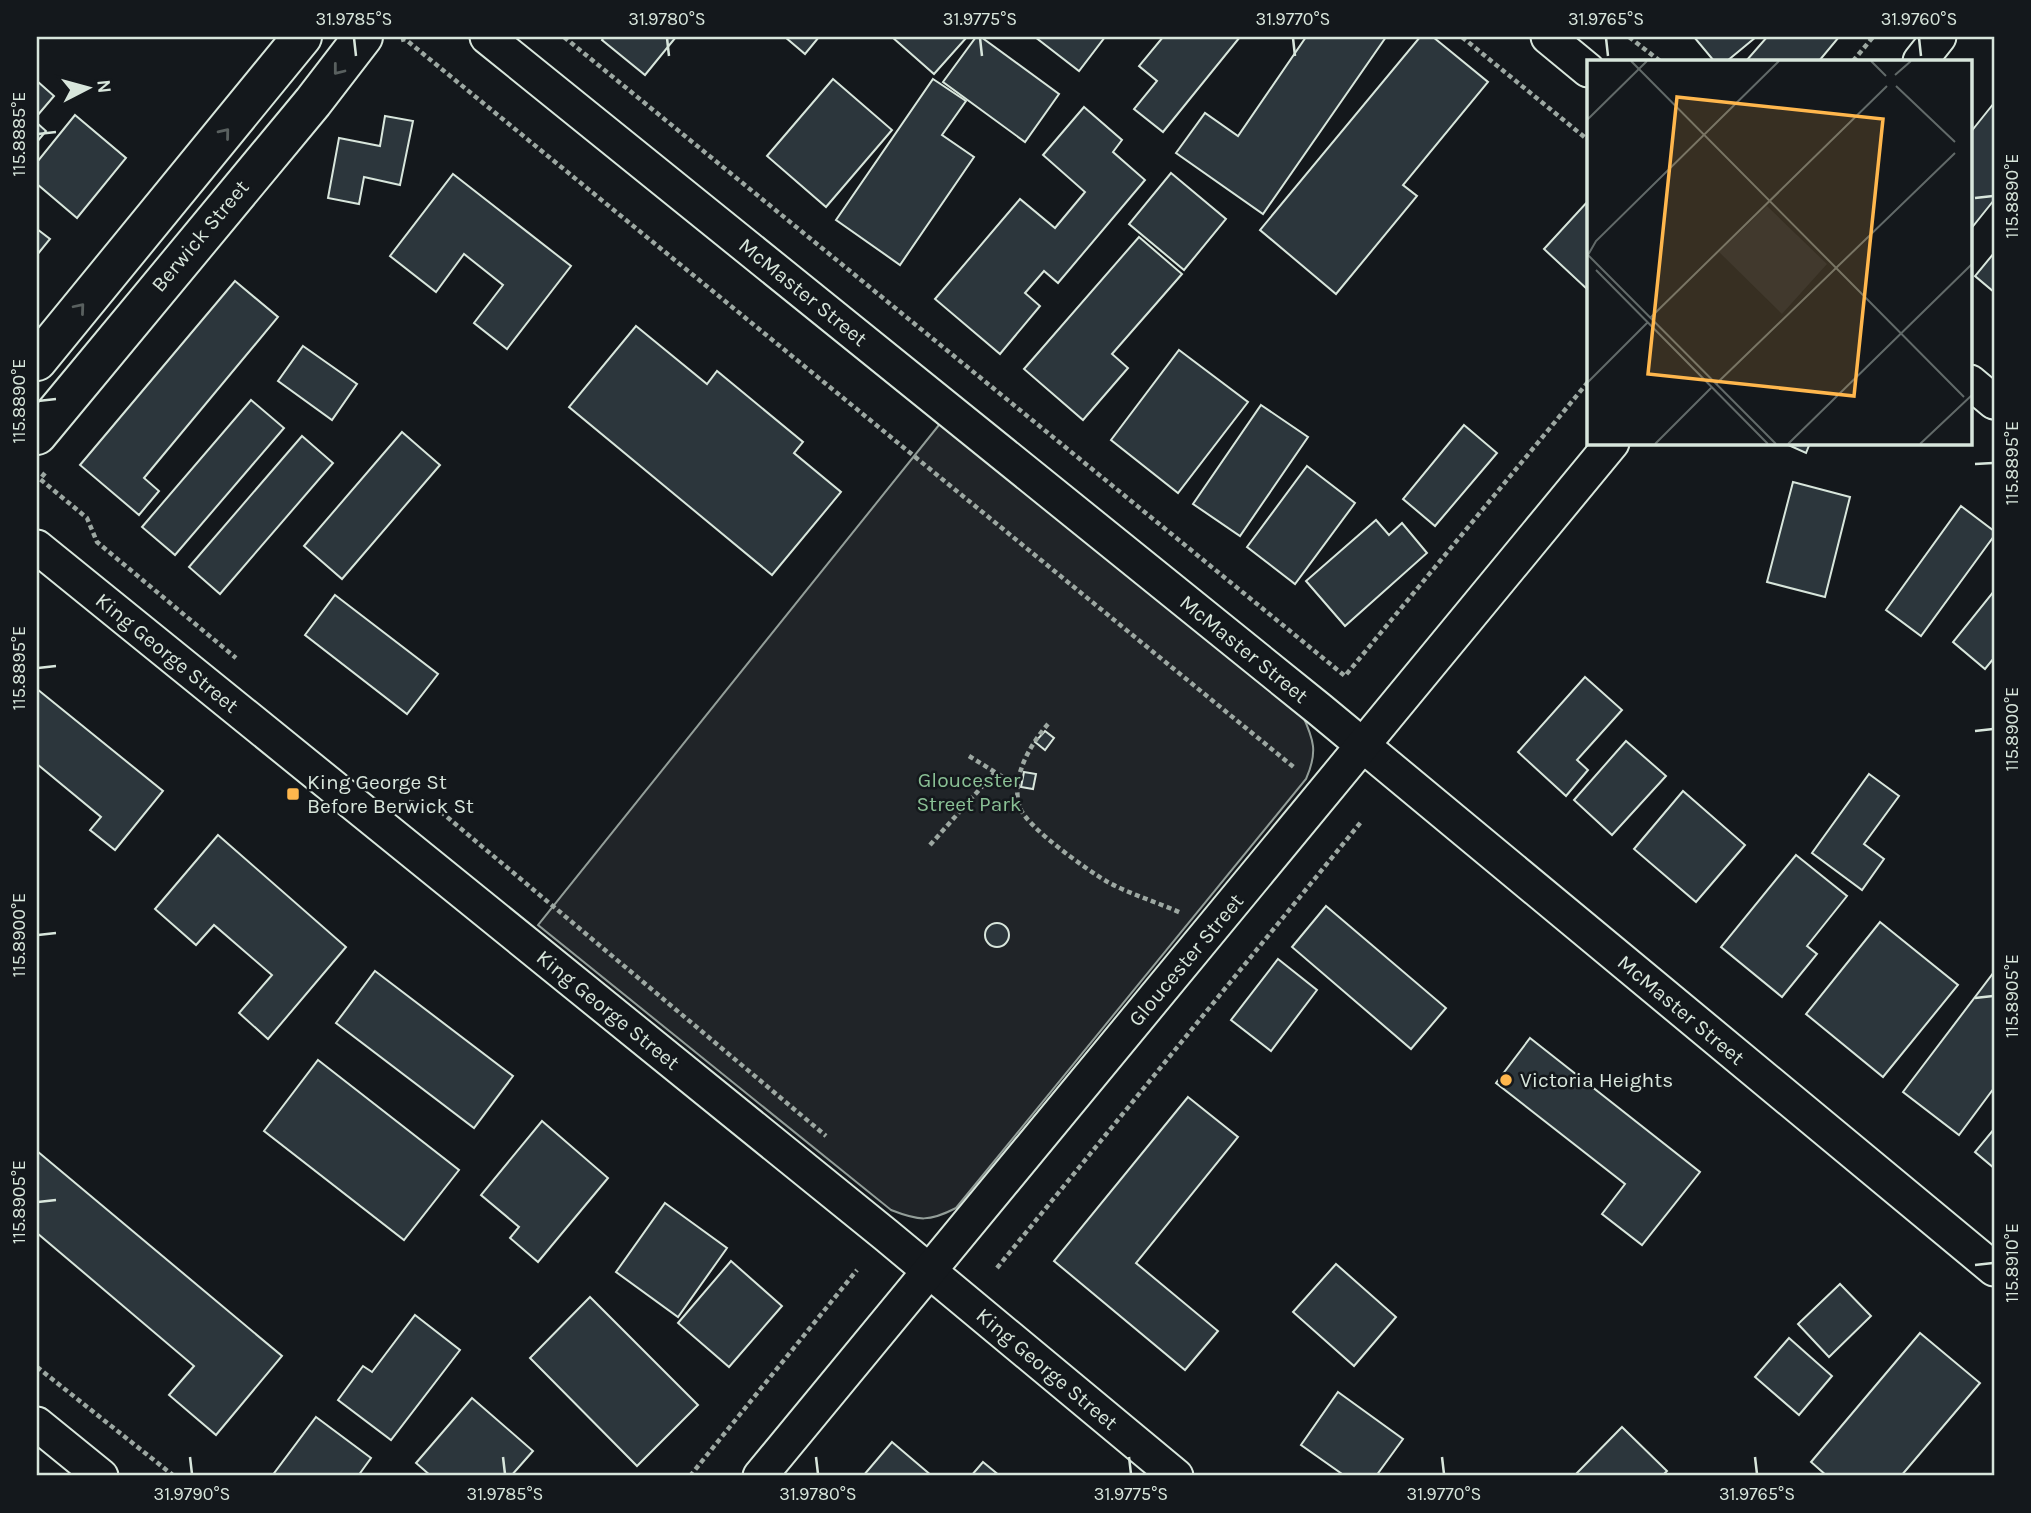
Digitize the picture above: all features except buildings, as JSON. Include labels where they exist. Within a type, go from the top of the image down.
[{"type":"main road","points":[[37,361],[302,37]]},
{"type":"main road","name":"Berwick Street","points":[[37,435],[313,102],[379,40]]},
{"type":"street","name":"McMaster Street","points":[[487,37],[1363,746],[1994,1269]]},
{"type":"street","points":[[1548,37],[1587,69]]},
{"type":"street","points":[[1921,60],[1939,37]]},
{"type":"street","points":[[1972,384],[1994,402]]},
{"type":"street","name":"Gloucester Street","points":[[760,1476],[1611,444]]},
{"type":"street","name":"King George Street","points":[[37,547],[929,1271],[1176,1476]]},
{"type":"street","points":[[37,1424],[101,1476]]},
{"type":"path","points":[[564,37],[1345,676],[1587,383]]},
{"type":"path","points":[[1462,37],[1587,139]]},
{"type":"path","points":[[1629,37],[1659,60]]},
{"type":"path","points":[[1854,60],[1873,37]]},
{"type":"path","points":[[379,40],[405,39],[1297,770]]},
{"type":"path","points":[[40,479],[87,518],[97,542],[245,665]]},
{"type":"path","points":[[1048,724],[1032,743],[1022,766],[1020,808],[1029,822],[1054,844],[1107,881],[1182,913]]},
{"type":"path","points":[[969,756],[1019,787]]},
{"type":"path","points":[[930,845],[995,772]]},
{"type":"path","points":[[400,794],[409,802],[434,806],[829,1139]]},
{"type":"path","points":[[997,1268],[1361,822]]},
{"type":"path","points":[[690,1476],[857,1270]]},
{"type":"path","points":[[37,1367],[173,1476]]},
{"type":"green space","name":"Gloucester Street Park","points":[[943,420],[1302,714],[1312,739],[1313,753],[1306,779],[956,1208],[938,1216],[924,1218],[891,1210],[538,925]]},
{"type":"place","name":"King George St Before Berwick St","points":[[293,794]]},
{"type":"place","name":"Victoria Heights","points":[[1506,1080]]}]
